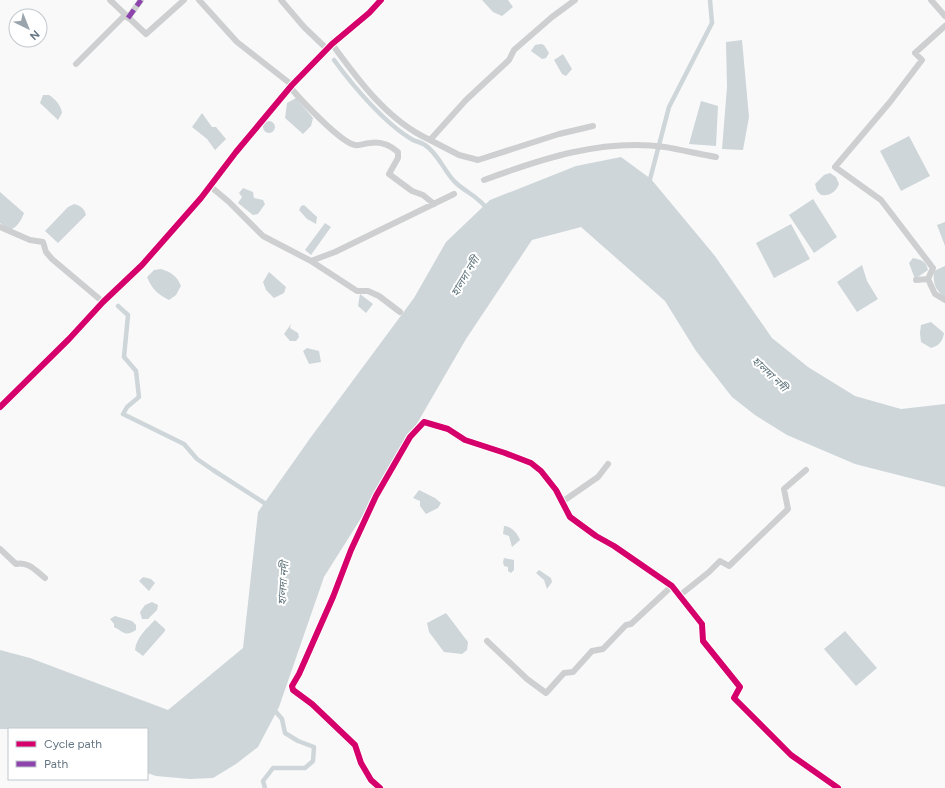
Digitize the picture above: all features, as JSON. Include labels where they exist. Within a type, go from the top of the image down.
[{"type":"street","points":[[110,0],[146,34],[184,0]]},
{"type":"street","points":[[76,64],[127,16],[140,0]]},
{"type":"street","points":[[199,0],[237,42],[291,86],[316,115],[345,141],[354,145],[371,142],[391,146],[398,152],[398,158],[390,174],[412,191],[423,195],[434,204]]},
{"type":"street","points":[[280,0],[304,27],[327,49]]},
{"type":"street","points":[[0,407],[69,340],[102,302],[142,265],[201,198],[291,86],[332,44],[369,13],[381,0]]},
{"type":"street","points":[[430,140],[466,100],[509,60],[514,50],[552,17],[575,0]]},
{"type":"street","points":[[931,0],[945,16]]},
{"type":"street","points":[[945,26],[915,53],[922,60],[890,102],[835,167],[881,200],[933,268],[928,279],[935,294],[945,300]]},
{"type":"street","points":[[332,44],[353,72],[384,108],[416,134],[459,155],[478,160],[559,134],[593,126]]},
{"type":"street","points":[[484,180],[582,149],[621,145],[659,147],[716,157]]},
{"type":"street","points":[[210,186],[229,202],[263,236],[311,261],[358,291],[368,291],[379,296],[400,312]]},
{"type":"street","points":[[311,261],[335,252],[454,194]]},
{"type":"street","points":[[0,227],[30,240],[43,242],[46,252],[52,259],[102,302]]},
{"type":"street","points":[[916,280],[928,279]]},
{"type":"street","points":[[380,788],[371,780],[363,768],[355,745],[312,704],[293,690],[292,686],[299,674],[333,597],[351,550],[376,496],[410,437],[424,422],[448,429],[465,440],[531,463],[541,471],[556,490],[570,517],[672,586],[702,624],[703,641],[740,687],[734,698],[791,755],[838,788]]},
{"type":"street","points":[[562,502],[598,477],[608,464]]},
{"type":"street","points":[[679,596],[709,572],[720,561],[729,566],[788,509],[784,489],[806,470]]},
{"type":"street","points":[[0,550],[12,562],[16,564],[21,563],[28,565],[44,578]]},
{"type":"street","points":[[487,641],[527,680],[546,693],[564,673],[573,672],[592,651],[603,649],[626,626],[632,624],[672,586]]},
{"type":"water","points":[[482,0],[508,0],[513,7],[502,16],[493,12]]},
{"type":"water","points":[[742,40],[749,117],[743,150],[722,149],[727,87],[726,42]]},
{"type":"water","points":[[535,45],[544,45],[549,53],[546,58],[542,59],[531,51]]},
{"type":"water","points":[[563,54],[572,69],[566,76],[562,74],[554,60]]},
{"type":"water","points":[[43,95],[49,95],[59,105],[62,113],[58,120],[40,103]]},
{"type":"water","points":[[296,98],[313,118],[311,126],[303,134],[285,118],[287,103]]},
{"type":"water","points":[[701,101],[718,106],[716,146],[689,144]]},
{"type":"water","points":[[202,113],[212,127],[216,127],[226,139],[215,150],[207,139],[192,127]]},
{"type":"water","points":[[271,121],[274,122],[274,132],[267,133],[264,132],[263,125],[264,122]]},
{"type":"water","points":[[909,136],[930,176],[901,191],[880,151]]},
{"type":"water","name":"হালদা নদী","points":[[621,157],[651,179],[715,256],[772,338],[808,367],[855,396],[901,409],[945,404],[945,487],[855,464],[787,435],[755,415],[732,397],[696,351],[665,301],[581,227],[532,240],[466,339],[375,496],[324,577],[279,707],[258,747],[236,764],[213,778],[190,779],[156,776],[148,773],[148,728],[0,729],[0,650],[30,658],[168,710],[243,648],[258,512],[311,437],[414,298],[446,242],[490,200],[576,166]]},
{"type":"water","points":[[830,173],[836,177],[839,184],[832,193],[821,195],[817,191],[815,184],[824,175]]},
{"type":"water","points":[[243,188],[253,192],[254,198],[263,200],[265,204],[258,214],[253,215],[238,203],[242,197],[239,193]]},
{"type":"water","points":[[0,192],[24,213],[18,224],[9,230],[0,223]]},
{"type":"water","points":[[813,199],[837,237],[814,253],[789,215]]},
{"type":"water","points":[[74,204],[82,208],[86,215],[58,243],[45,231],[68,207]]},
{"type":"water","points":[[304,205],[317,217],[316,224],[307,219],[299,210],[301,206]]},
{"type":"water","points":[[945,222],[945,246],[937,225]]},
{"type":"water","points":[[325,223],[331,227],[311,255],[305,250]]},
{"type":"water","points":[[791,224],[810,259],[774,278],[756,243]]},
{"type":"water","points":[[913,258],[923,261],[928,270],[915,279],[909,263]]},
{"type":"water","points":[[862,265],[867,281],[878,299],[857,312],[837,282]]},
{"type":"water","points":[[945,266],[945,298],[935,286],[934,271]]},
{"type":"water","points":[[161,269],[173,275],[181,286],[176,295],[169,300],[155,291],[147,277],[154,270]]},
{"type":"water","points":[[269,272],[286,287],[284,293],[274,298],[266,290],[263,282]]},
{"type":"water","points":[[360,294],[373,304],[366,313],[358,306]]},
{"type":"water","points":[[931,322],[944,333],[940,343],[931,348],[921,342],[920,333],[921,325]]},
{"type":"water","points":[[291,324],[290,328],[298,333],[299,337],[296,341],[290,341],[284,334]]},
{"type":"water","points":[[307,348],[319,351],[321,362],[309,364],[303,351]]},
{"type":"water","points":[[419,490],[435,498],[441,503],[438,508],[426,514],[420,506],[420,501],[413,498]]},
{"type":"water","points":[[504,526],[509,527],[514,531],[520,540],[512,547],[509,536],[503,534]]},
{"type":"water","points":[[504,558],[514,560],[514,570],[511,573],[508,571],[508,567],[504,566]]},
{"type":"water","points":[[539,570],[551,578],[552,582],[547,589],[544,580],[536,573]]},
{"type":"water","points":[[143,577],[151,579],[155,583],[149,591],[139,581]]},
{"type":"water","points":[[152,602],[158,605],[157,610],[148,619],[142,619],[140,612],[145,605]]},
{"type":"water","points":[[446,613],[468,642],[467,650],[462,654],[444,652],[429,632],[427,623]]},
{"type":"water","points":[[115,616],[132,621],[136,625],[136,630],[127,633],[114,627],[114,624],[110,619]]},
{"type":"water","points":[[155,620],[165,629],[165,631],[143,656],[135,650],[137,641]]},
{"type":"water","points":[[845,631],[877,668],[856,686],[824,649]]},
{"type":"waterway","points":[[649,183],[669,107],[712,23],[710,0]]},
{"type":"waterway","points":[[334,60],[360,93],[381,115],[402,133],[413,140],[424,144],[430,149],[452,179],[480,201],[488,210]]},
{"type":"waterway","points":[[118,306],[128,315],[124,357],[136,371],[139,397],[127,407],[123,414],[184,444],[197,459],[269,506]]},
{"type":"waterway","points":[[265,788],[263,781],[273,768],[305,768],[313,761],[314,747],[298,741],[285,733],[282,719],[276,712]]},
{"type":"marked path","points":[[128,18],[141,0]]},
{"type":"cycle path","points":[[0,407],[69,339],[103,302],[142,265],[201,198],[236,152],[292,85],[332,44],[369,13],[381,0]]},
{"type":"cycle path","points":[[380,788],[371,780],[361,763],[355,745],[312,704],[293,690],[292,686],[299,674],[333,597],[351,550],[376,496],[410,437],[424,422],[448,429],[465,440],[531,463],[541,471],[556,490],[570,517],[672,586],[702,624],[703,641],[740,687],[734,698],[791,755],[838,788]]}]
